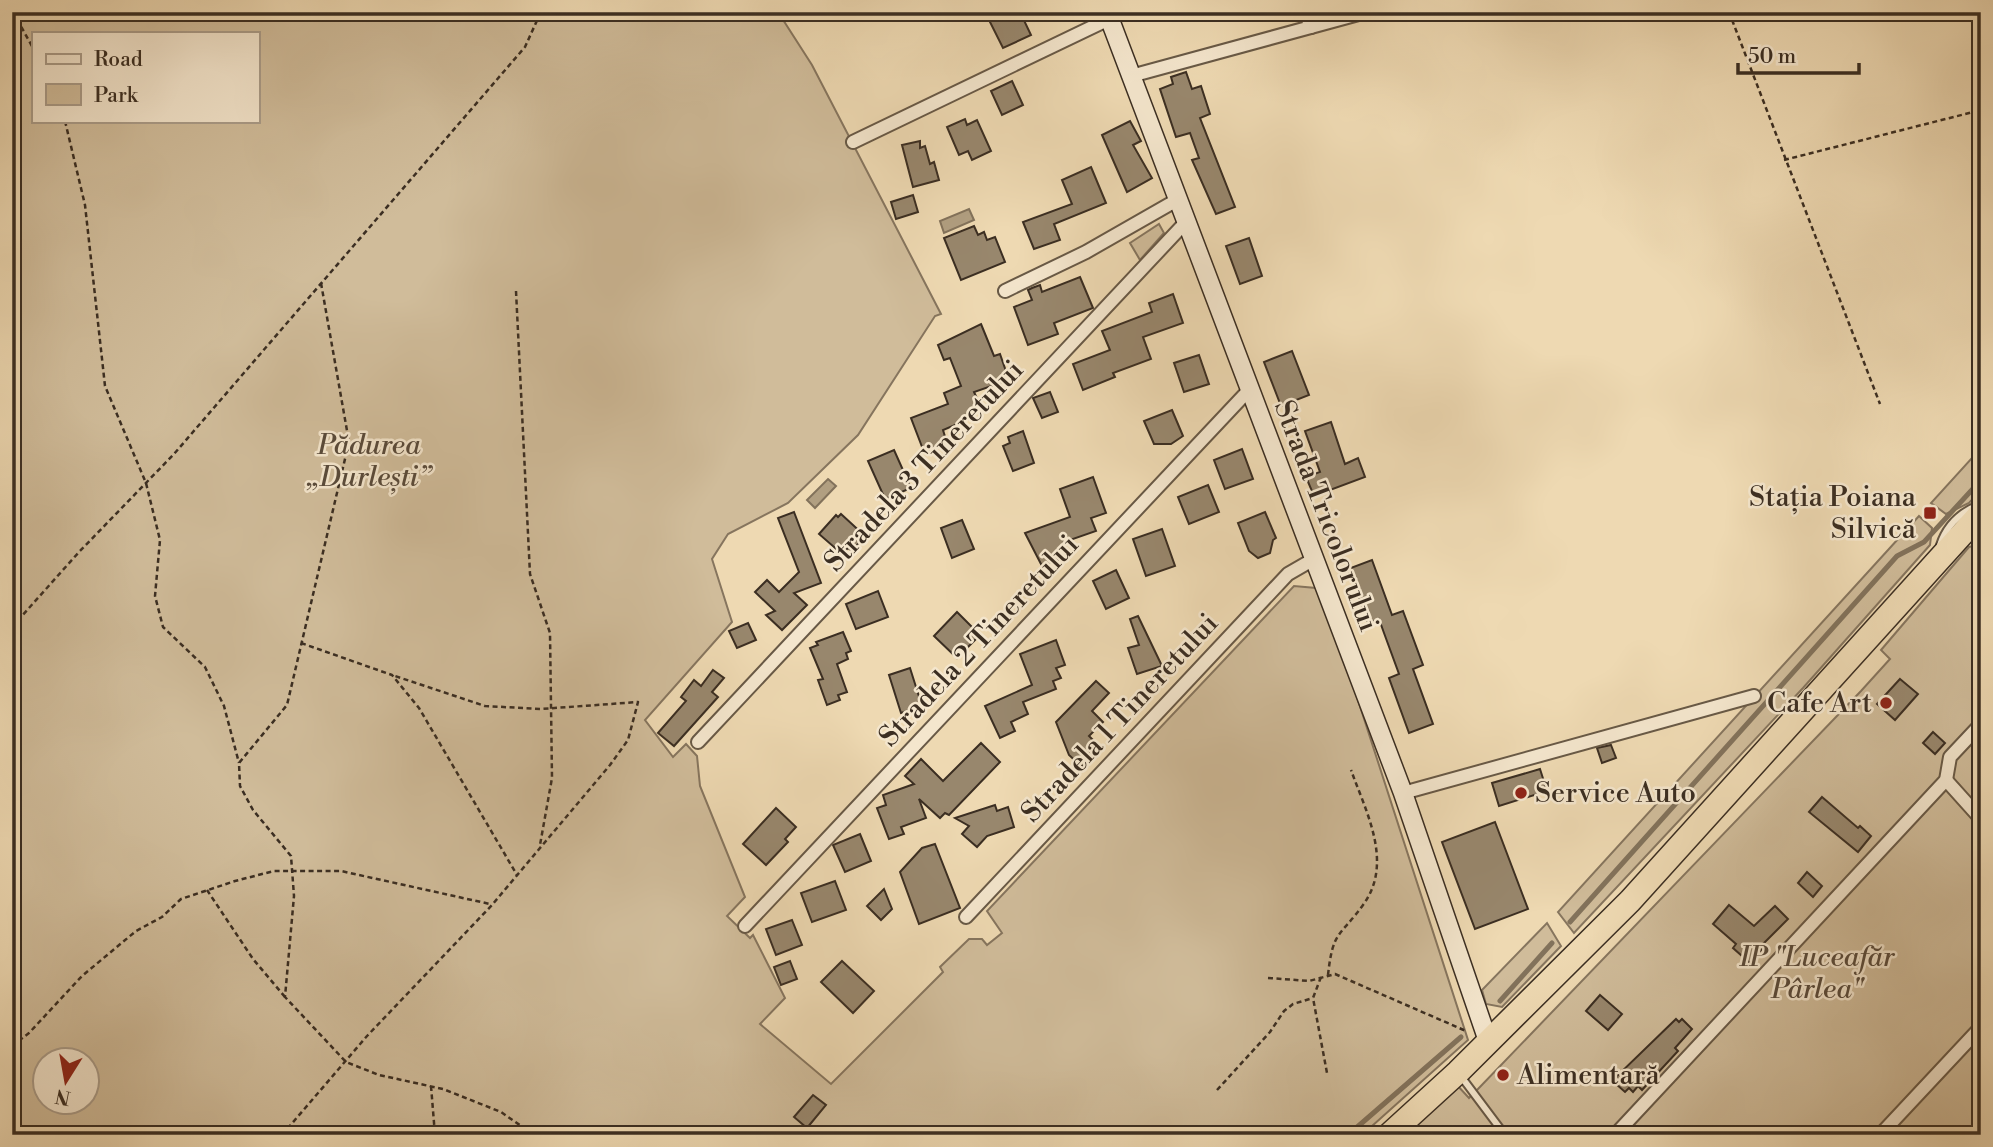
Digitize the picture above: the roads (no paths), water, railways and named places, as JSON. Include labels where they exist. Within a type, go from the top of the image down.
[{"type":"highway","points":[[1389,1135],[1458,1072],[1630,901],[1979,516]]},
{"type":"street","points":[[1305,12],[1311,27]]},
{"type":"street","points":[[1131,76],[1366,12]]},
{"type":"street","points":[[853,142],[1108,16]]},
{"type":"street","name":"Strada Tricolorului","points":[[1108,16],[1403,793],[1488,1041]]},
{"type":"street","points":[[1005,291],[1086,252],[1177,200]]},
{"type":"street","name":"Stradela 3 Tineretului","points":[[698,742],[1185,223]]},
{"type":"street","name":"Stradela 2 Tineretului","points":[[745,926],[1249,390]]},
{"type":"street","name":"Stradela 1 Tineretului","points":[[966,917],[1288,575],[1314,559]]},
{"type":"street","points":[[1403,793],[1754,696]]},
{"type":"street","points":[[1615,1135],[1946,780],[1950,757],[1981,724]]},
{"type":"street","points":[[1946,780],[1981,819]]},
{"type":"street","points":[[1880,1135],[1981,1027]]},
{"type":"lane","points":[[1458,1072],[1505,1135]]},
{"type":"waterway","points":[[1570,922],[1897,556],[1924,542],[1981,480]]},
{"type":"waterway","points":[[1500,1001],[1552,943]]},
{"type":"waterway","points":[[1348,1135],[1461,1037]]},
{"type":"place","name":"Stația Poiana Silvică","points":[[1930,513]]},
{"type":"place","name":"Cafe Art","points":[[1886,703]]},
{"type":"place","name":"Service Auto","points":[[1521,793]]},
{"type":"place","name":"Alimentară","points":[[1503,1075]]},
{"type":"park label","name":"Pădurea „Durlești”","points":[[369,461]]},
{"type":"park label","name":"IP \"Luceafăr Pârlea\"","points":[[1817,973]]}]
